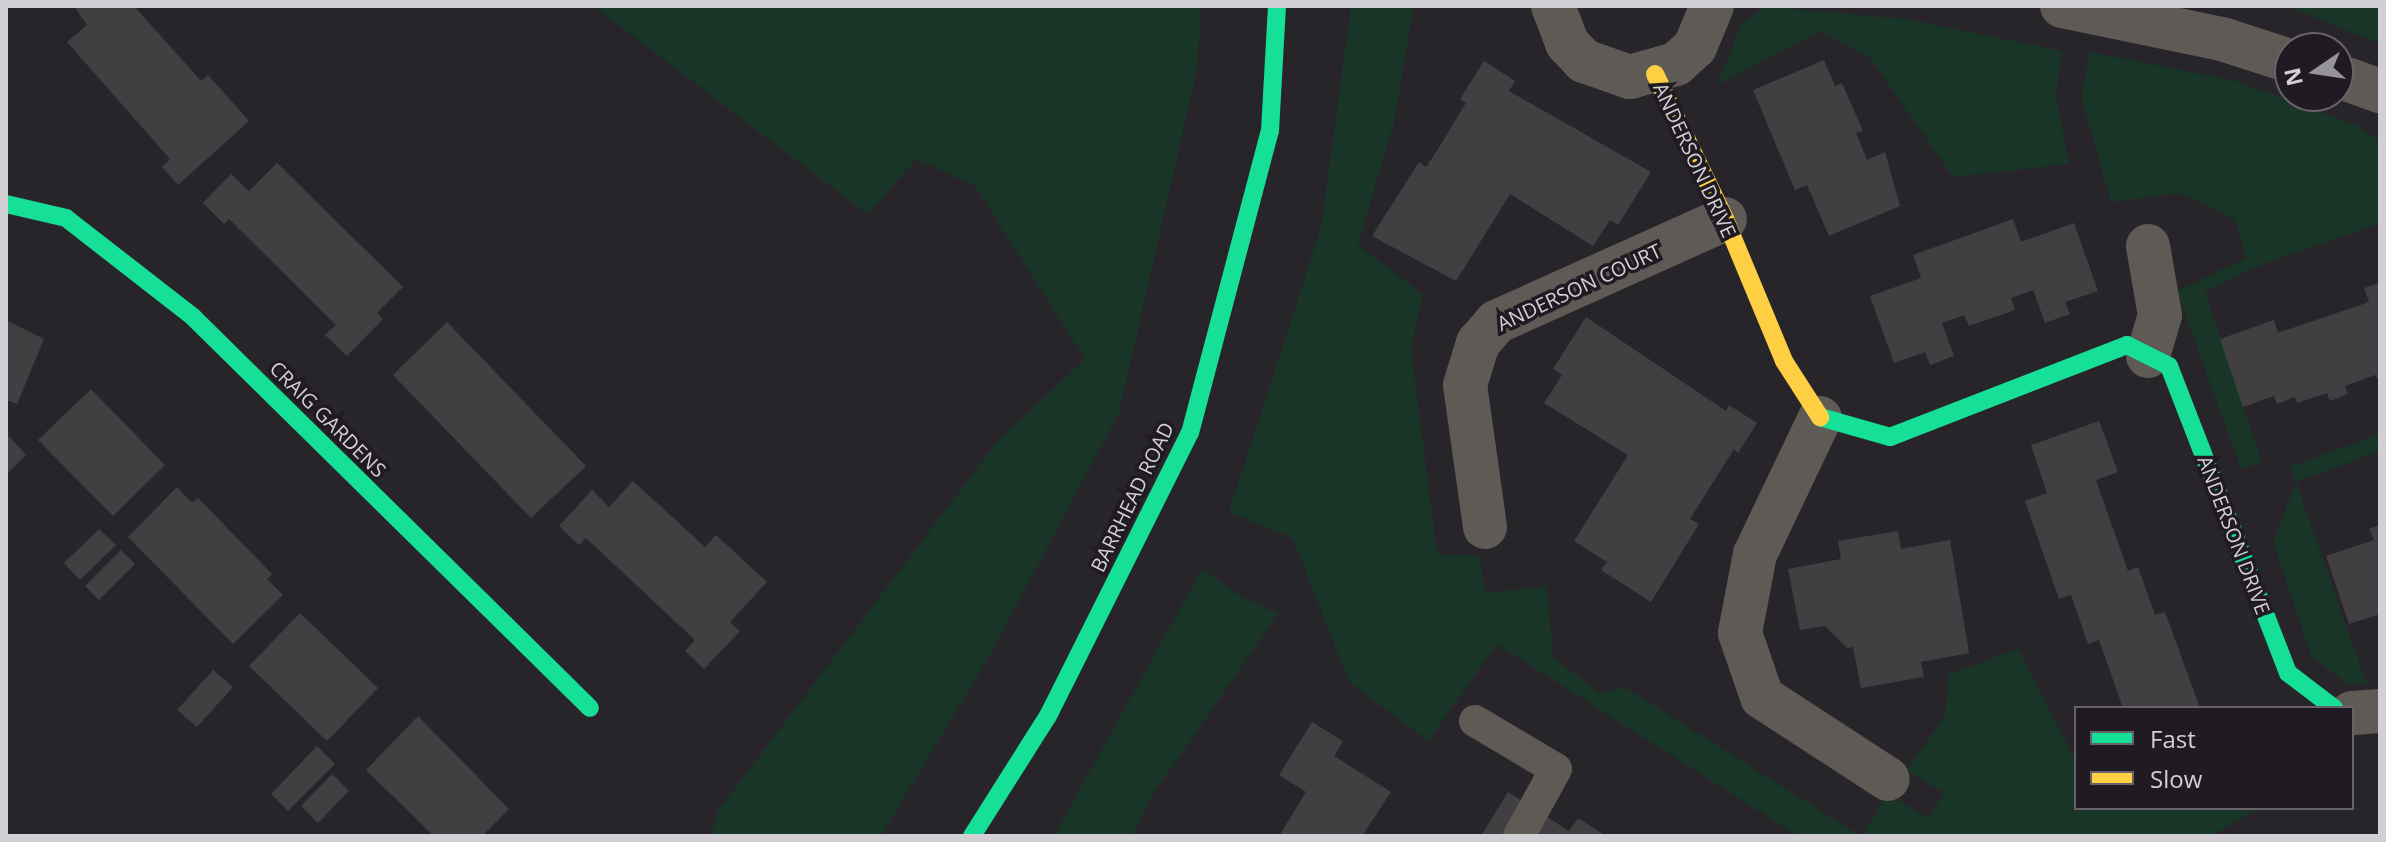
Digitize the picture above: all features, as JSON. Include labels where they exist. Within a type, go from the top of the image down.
[{"type":"street","name":"BARRHEAD ROAD","points":[[972,836],[1048,716],[1190,433],[1270,131],[1277,6]]},
{"type":"street","points":[[1553,6],[1567,43],[1584,61],[1618,74],[1655,74],[1695,47],[1712,6]]},
{"type":"street","points":[[2062,6],[2222,39],[2274,56]]},
{"type":"street","name":"ANDERSON DRIVE","points":[[1655,74],[1725,219],[1784,361],[1820,418]]},
{"type":"street","points":[[2354,82],[2380,91]]},
{"type":"street","name":"CRAIG GARDENS","points":[[6,204],[66,218],[193,317],[590,708]]},
{"type":"street","name":"ANDERSON COURT","points":[[1485,527],[1465,385],[1478,343],[1496,322],[1725,219]]},
{"type":"street","points":[[1888,779],[1762,697],[1740,633],[1755,554],[1820,418],[1890,437],[2127,345],[2148,356],[2160,315],[2148,246]]},
{"type":"street","name":"ANDERSON DRIVE","points":[[2148,356],[2169,366],[2288,673],[2331,706]]},
{"type":"street","points":[[2354,713],[2380,711]]},
{"type":"lane","points":[[1475,721],[1556,769],[1519,836]]},
{"type":"green space","points":[[594,6],[1201,6],[1197,70],[1119,413],[991,653],[881,836],[711,836],[717,812],[997,442],[1085,359],[975,186],[916,159],[868,215]]},
{"type":"green space","points":[[1351,6],[1414,6],[1394,122],[1358,245],[1423,295],[1411,348],[1437,554],[1479,555],[1486,593],[1547,587],[1553,657],[1600,693],[1624,687],[1861,836],[1798,836],[1497,644],[1428,741],[1349,682],[1293,538],[1229,512],[1321,228]]},
{"type":"green space","points":[[2287,6],[2380,6],[2380,44]]},
{"type":"green space","points":[[1766,7],[1907,19],[2062,51],[2056,95],[2069,164],[1953,177],[1870,58],[1821,31],[1717,85],[1742,23]]},
{"type":"green space","points":[[2090,52],[2236,81],[2274,95],[2274,112],[2321,112],[2356,125],[2380,140],[2380,223],[2250,269],[2205,292],[2262,462],[2241,469],[2177,291],[2246,258],[2235,219],[2181,193],[2111,202],[2081,96]]},
{"type":"green space","points":[[2380,434],[2380,451],[2296,482],[2290,467]]},
{"type":"green space","points":[[2296,482],[2367,685],[2344,682],[2311,655],[2273,542]]},
{"type":"green space","points":[[1202,569],[1240,596],[1278,614],[1150,799],[1133,836],[1054,836]]},
{"type":"green space","points":[[2018,649],[2074,757],[2074,810],[2256,810],[2211,836],[1861,836],[1888,794],[1928,819],[1944,793],[1907,770],[1945,716],[1949,674]]},
{"type":"building","points":[[74,6],[134,6],[201,81],[208,75],[249,121],[178,185],[162,167],[170,159],[67,42],[87,25]]},
{"type":"building","points":[[1824,60],[1835,86],[1842,83],[1863,131],[1856,133],[1867,160],[1885,152],[1900,206],[1829,236],[1807,185],[1795,190],[1753,90]]},
{"type":"building","points":[[1484,61],[1515,81],[1509,91],[1651,172],[1618,225],[1610,220],[1593,246],[1510,194],[1456,281],[1372,236],[1419,162],[1426,167],[1438,149],[1466,103],[1460,99]]},
{"type":"building","points":[[277,163],[403,287],[377,313],[383,319],[347,356],[325,335],[336,325],[229,219],[224,224],[203,203],[231,174],[249,191]]},
{"type":"building","points":[[2013,219],[2021,242],[2074,223],[2098,291],[2065,302],[2070,314],[2045,323],[2033,290],[2011,298],[2015,310],[1969,326],[1964,315],[1942,323],[1954,356],[1930,365],[1925,352],[1894,363],[1870,296],[1921,278],[1913,255]]},
{"type":"building","points":[[2380,283],[2380,382],[2375,375],[2345,386],[2348,394],[2330,401],[2327,393],[2297,403],[2295,397],[2277,404],[2274,396],[2243,407],[2220,339],[2274,320],[2278,333],[2369,302],[2364,288]]},
{"type":"building","points":[[1586,317],[1726,411],[1729,405],[1757,423],[1738,453],[1734,449],[1690,519],[1699,524],[1651,602],[1601,570],[1607,562],[1574,541],[1628,455],[1544,403],[1562,375],[1553,369]]},
{"type":"building","points":[[6,320],[44,339],[17,404],[6,400]]},
{"type":"building","points":[[447,322],[586,466],[531,518],[393,375]]},
{"type":"building","points":[[91,389],[165,465],[113,516],[38,440]]},
{"type":"building","points":[[2099,421],[2118,472],[2096,480],[2128,571],[2138,567],[2155,615],[2165,612],[2199,706],[2122,706],[2099,640],[2088,644],[2071,595],[2059,599],[2025,501],[2047,493],[2031,445]]},
{"type":"building","points":[[9,436],[26,455],[6,475],[6,439]]},
{"type":"building","points":[[633,481],[705,547],[716,535],[767,582],[730,622],[740,631],[704,669],[685,651],[695,640],[586,538],[579,545],[559,526],[592,490],[609,507]]},
{"type":"building","points":[[177,487],[192,503],[198,498],[272,574],[267,579],[283,595],[233,644],[128,537]]},
{"type":"building","points":[[2380,525],[2380,614],[2349,624],[2326,556],[2374,540],[2369,529]]},
{"type":"building","points":[[99,529],[116,545],[80,580],[64,563]]},
{"type":"building","points":[[1898,531],[1901,549],[1950,540],[1969,653],[1921,662],[1924,677],[1861,688],[1853,647],[1847,648],[1825,626],[1800,630],[1788,569],[1841,559],[1838,541]]},
{"type":"building","points":[[121,550],[135,564],[99,600],[85,586]]},
{"type":"building","points":[[300,613],[378,688],[327,741],[249,666]]},
{"type":"building","points":[[213,670],[233,687],[197,727],[177,710]]},
{"type":"building","points":[[418,716],[509,809],[482,836],[434,836],[366,770]]},
{"type":"building","points":[[1312,722],[1343,741],[1334,756],[1391,792],[1362,836],[1279,836],[1306,792],[1279,775]]},
{"type":"building","points":[[317,746],[335,764],[288,811],[271,794]]},
{"type":"building","points":[[332,774],[349,791],[318,823],[301,806]]},
{"type":"building","points":[[1508,792],[1569,831],[1578,818],[1606,836],[1481,836]]},
{"type":"traffic: fast","points":[[972,836],[1048,716],[1190,433],[1270,131],[1277,6]]},
{"type":"traffic: fast","points":[[6,204],[66,218],[193,317],[590,708]]},
{"type":"traffic: fast","points":[[1820,417],[1890,437],[2127,345],[2169,366],[2288,673],[2331,706]]},
{"type":"traffic: slow","points":[[1655,74],[1725,219],[1784,361],[1820,417]]}]
